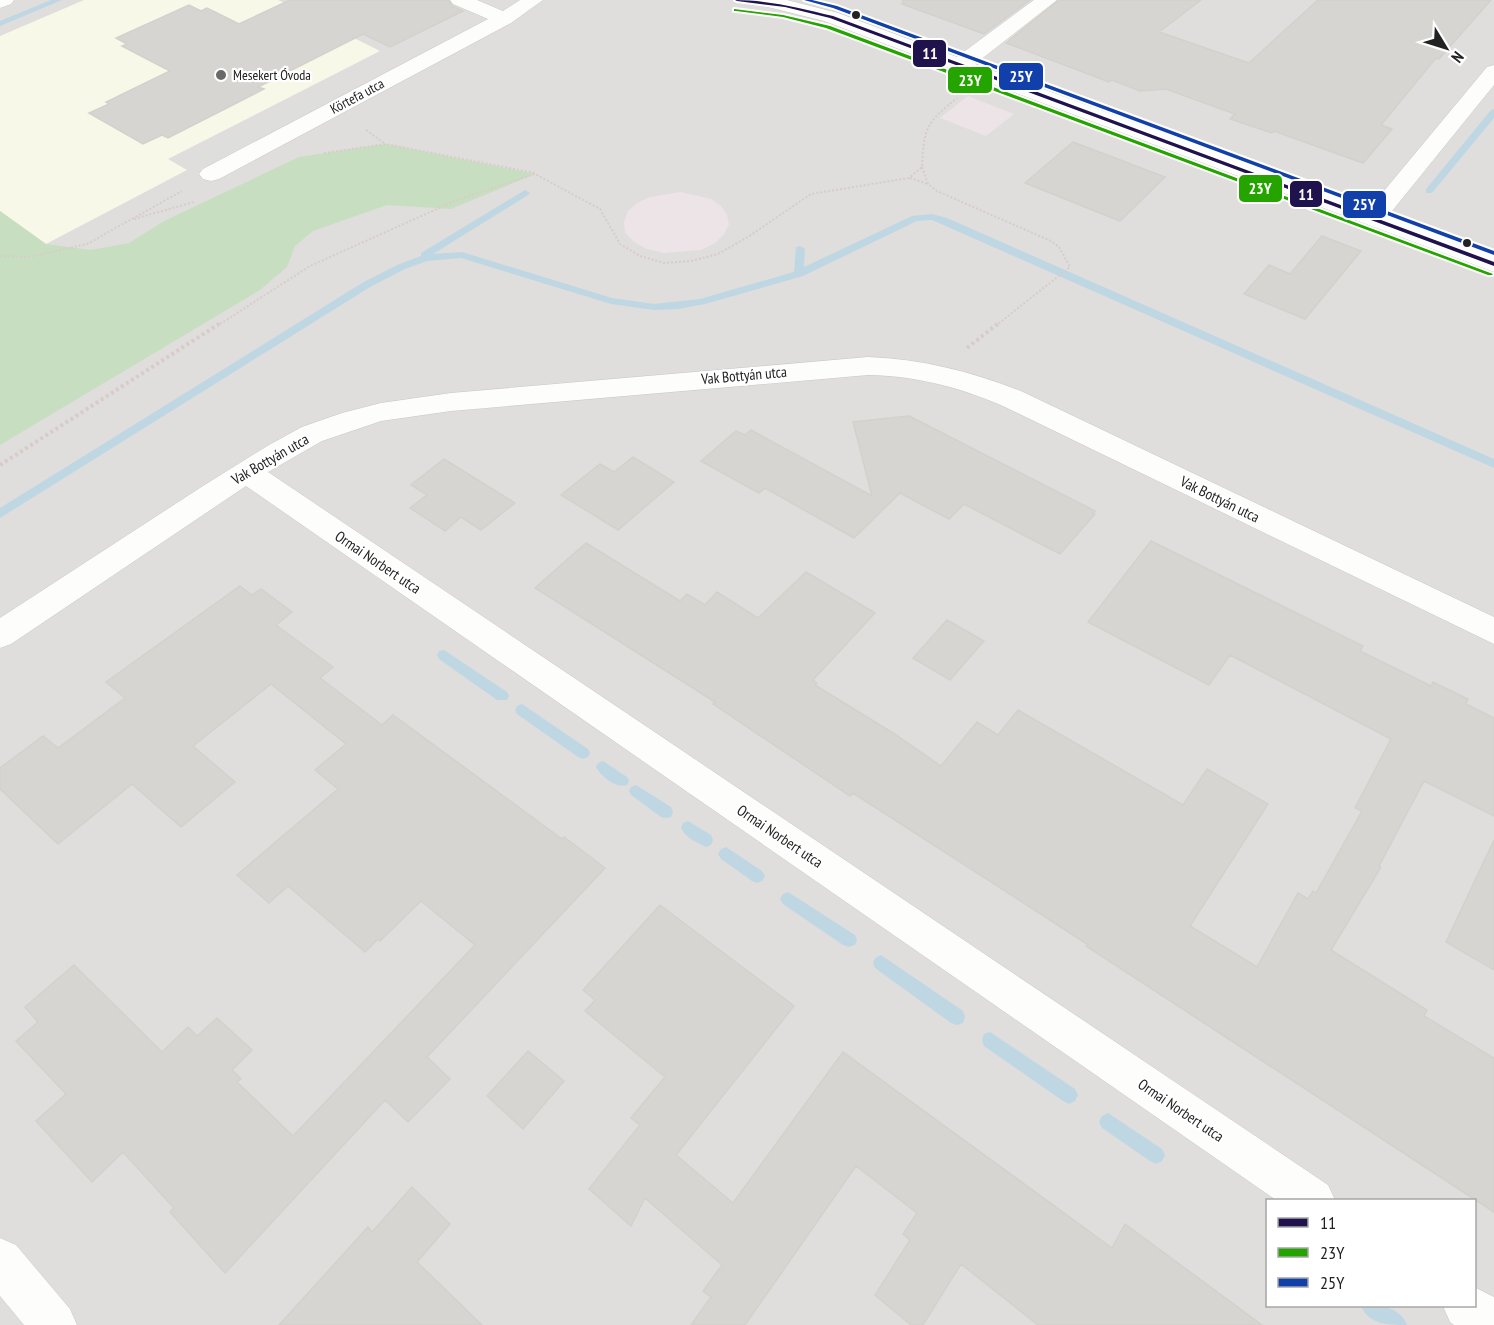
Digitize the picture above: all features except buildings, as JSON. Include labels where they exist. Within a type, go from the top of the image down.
[{"type":"street","points":[[460,0],[504,19]]},
{"type":"street","name":"Körtefa utca","points":[[211,174],[504,19],[533,0]]},
{"type":"street","name":"Körtefa utca","points":[[504,19],[553,0]]},
{"type":"street","points":[[737,0],[785,6]]},
{"type":"street","points":[[763,0],[831,17],[1494,264]]},
{"type":"street","points":[[960,65],[1047,0]]},
{"type":"street","points":[[1373,219],[1494,71]]},
{"type":"street","name":"Vak Bottyán utca","points":[[0,635],[247,472],[324,429],[381,412],[425,405],[845,367],[892,367],[936,372],[967,381],[1032,408],[1494,631]]},
{"type":"street","name":"Ormai Norbert utca","points":[[247,472],[1312,1199]]},
{"type":"street","points":[[0,1261],[54,1325]]},
{"type":"street","points":[[1469,1307],[1494,1324]]},
{"type":"path","points":[[928,184],[922,167],[924,129],[932,119],[965,92]]},
{"type":"path","points":[[321,154],[386,144],[536,174],[600,209],[620,244],[640,256],[664,263],[691,261],[718,254],[748,237],[812,194],[909,178],[928,184],[949,197],[1051,241],[1059,248],[1070,267],[936,372]]},
{"type":"path","points":[[909,178],[922,167]]},
{"type":"path","points":[[0,256],[28,257],[87,244],[211,174]]},
{"type":"path","points":[[0,465],[310,266],[457,200],[536,174]]},
{"type":"path","points":[[134,219],[197,201]]},
{"type":"shaded area","points":[[0,0],[1494,0],[1494,1325],[0,1325]]},
{"type":"shaded area","points":[[84,0],[278,0],[380,51],[168,159],[187,170],[46,244],[0,211],[0,36]]},
{"type":"shaded area","points":[[322,90],[347,102],[211,174],[186,160]]},
{"type":"shaded area","points":[[968,96],[1014,114],[986,136],[940,118]]},
{"type":"shaded area","points":[[681,192],[711,199],[721,206],[727,215],[729,225],[715,243],[701,250],[664,253],[647,249],[634,242],[625,232],[624,222],[628,211],[637,203],[650,197]]},
{"type":"green space","points":[[386,144],[535,174],[451,209],[387,205],[313,231],[295,246],[287,267],[260,290],[0,445],[0,211],[46,244],[91,250],[129,243],[164,221],[299,157]]},
{"type":"waterway","points":[[0,24],[58,0]]},
{"type":"waterway","points":[[1429,191],[1494,112]]},
{"type":"waterway","points":[[425,255],[525,193]]},
{"type":"waterway","points":[[799,274],[915,218],[932,217],[944,220],[1494,464]]},
{"type":"waterway","points":[[799,274],[800,249]]},
{"type":"waterway","points":[[0,514],[366,285],[401,267],[426,258],[462,255],[611,301],[654,307],[701,302],[799,274]]},
{"type":"waterway","points":[[444,655],[502,696]]},
{"type":"waterway","points":[[522,710],[583,753]]},
{"type":"waterway","points":[[603,767],[622,781]]},
{"type":"waterway","points":[[636,791],[666,812]]},
{"type":"waterway","points":[[688,828],[706,840]]},
{"type":"waterway","points":[[726,854],[757,876]]},
{"type":"waterway","points":[[788,899],[849,940]]},
{"type":"waterway","points":[[881,963],[957,1017]]},
{"type":"waterway","points":[[990,1040],[1069,1095]]},
{"type":"waterway","points":[[1108,1122],[1156,1155]]},
{"type":"waterway","points":[[1371,1307],[1398,1325]]},
{"type":"transit line","name":"11","points":[[737,0],[785,6],[831,17],[1494,264]]},
{"type":"transit line","name":"25Y","points":[[806,0],[835,7],[1494,253]]},
{"type":"transit line","name":"23Y","points":[[736,10],[783,16],[828,27],[1490,274]]},
{"type":"place","name":"Mesekert Óvoda","points":[[221,75]]}]
